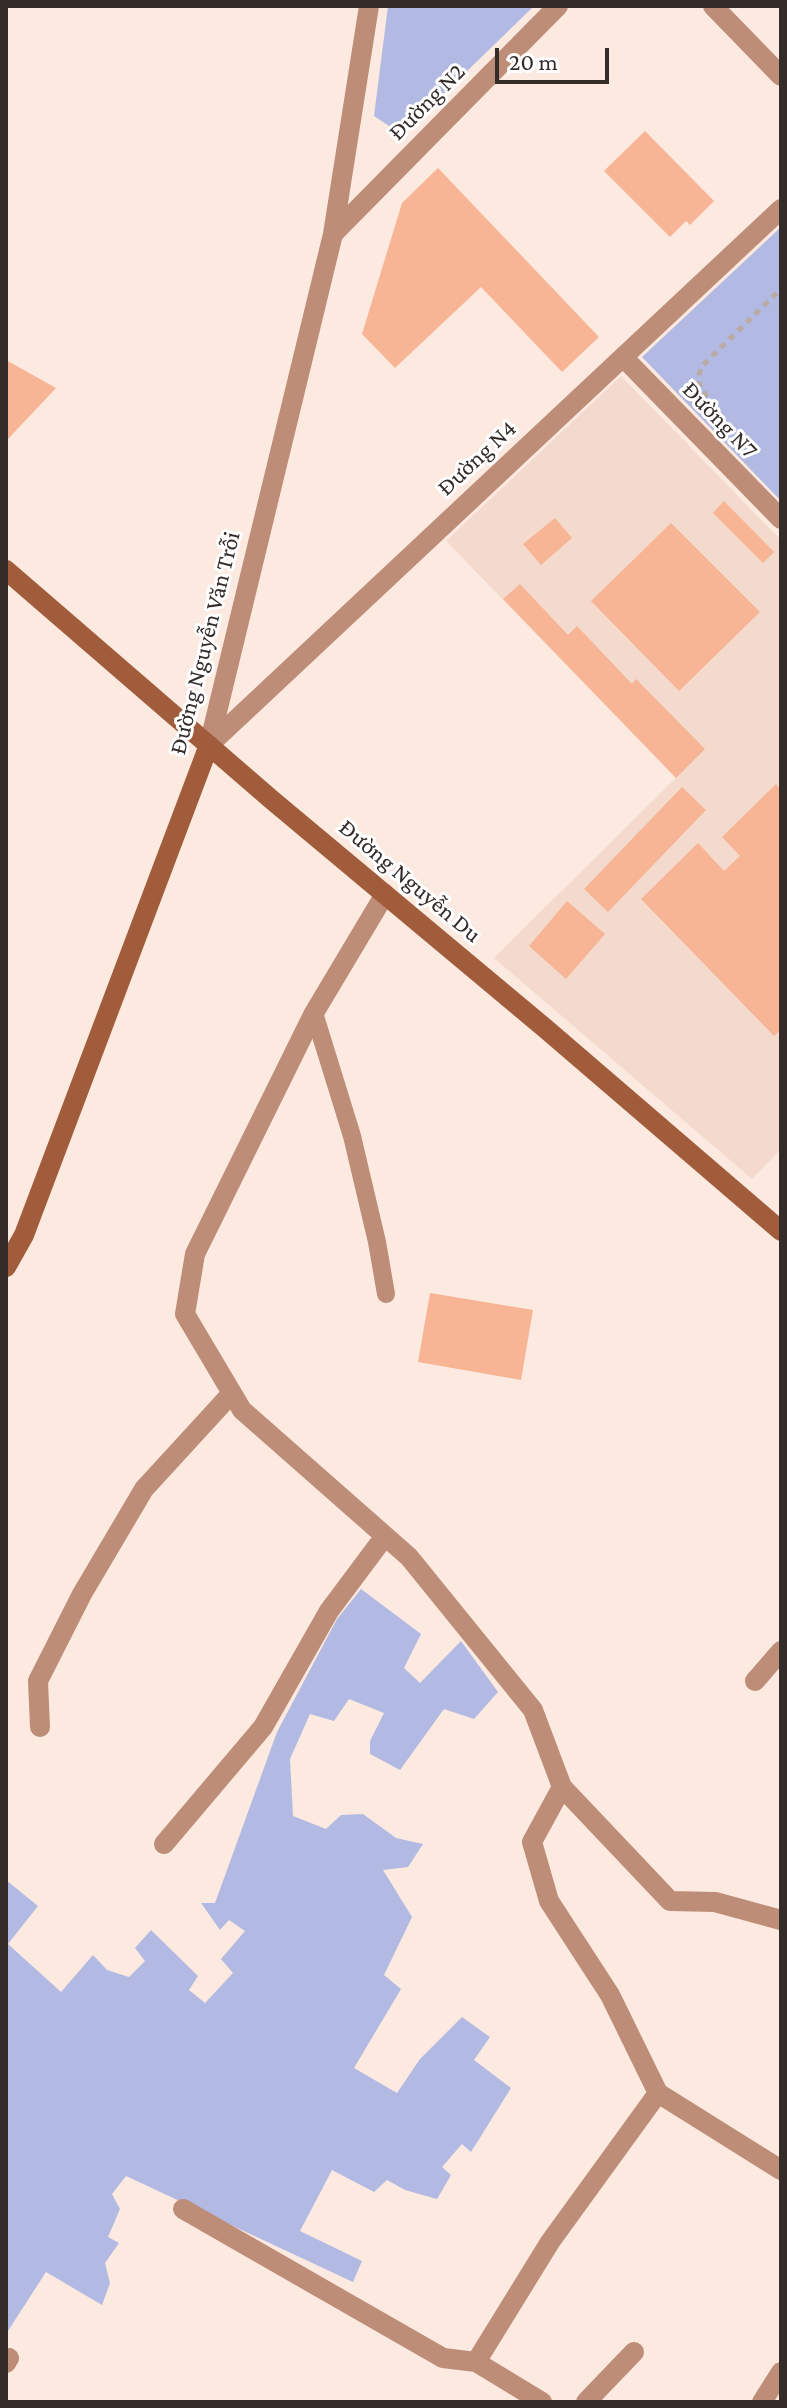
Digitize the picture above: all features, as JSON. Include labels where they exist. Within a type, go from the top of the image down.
[{"type":"main road","name":"Đường Nguyễn Du","points":[[6,570],[781,1231]]},
{"type":"main road","name":"Đường Nguyễn Văn Trỗi","points":[[6,1267],[24,1235],[209,745]]},
{"type":"street","name":"Đường Nguyễn Văn Trỗi","points":[[209,745],[333,234],[369,6]]},
{"type":"street","name":"Đường N2","points":[[333,234],[558,6]]},
{"type":"street","points":[[713,6],[781,76]]},
{"type":"street","name":"Đường N4","points":[[209,745],[781,209]]},
{"type":"street","name":"Đường N7","points":[[623,357],[781,519]]},
{"type":"street","points":[[385,894],[314,1013],[195,1254],[185,1314],[242,1410],[409,1557],[533,1710],[562,1787],[670,1901],[715,1902],[781,1920]]},
{"type":"street","points":[[40,1727],[38,1681],[82,1594],[144,1489],[232,1393]]},
{"type":"street","points":[[164,1844],[263,1727],[329,1611],[385,1536]]},
{"type":"street","points":[[755,1681],[781,1651]]},
{"type":"street","points":[[562,1787],[532,1842],[549,1901],[610,1995],[658,2093],[781,2170]]},
{"type":"street","points":[[476,2362],[550,2242],[658,2093]]},
{"type":"street","points":[[183,2209],[443,2358],[476,2362],[542,2402]]},
{"type":"street","points":[[586,2402],[634,2352]]},
{"type":"street","points":[[762,2402],[781,2372]]},
{"type":"lane","points":[[314,1013],[352,1136],[386,1294]]},
{"type":"path","points":[[713,403],[699,384],[702,366],[781,289]]},
{"type":"shaded area","points":[[388,6],[534,6],[425,112],[395,130],[374,116]]},
{"type":"shaded area","points":[[781,227],[781,501],[642,357]]},
{"type":"shaded area","points":[[621,376],[781,540],[781,1149],[752,1179],[494,958],[676,778],[446,541]]},
{"type":"shaded area","points":[[361,1589],[421,1634],[404,1668],[420,1683],[461,1641],[498,1692],[474,1719],[444,1709],[400,1770],[370,1754],[370,1741],[384,1713],[349,1699],[334,1721],[310,1714],[290,1759],[293,1816],[326,1829],[341,1815],[363,1814],[396,1838],[423,1844],[408,1867],[383,1870],[412,1917],[384,1975],[401,1989],[354,2068],[397,2093],[420,2059],[462,2017],[490,2037],[474,2060],[511,2088],[471,2152],[462,2144],[442,2167],[451,2175],[437,2199],[405,2190],[387,2180],[374,2192],[332,2170],[300,2231],[362,2261],[353,2282],[126,2176],[112,2194],[120,2209],[108,2237],[119,2243],[105,2263],[110,2283],[102,2305],[46,2272],[6,2334],[6,1880],[38,1906],[8,1944],[61,1992],[93,1955],[107,1970],[129,1977],[145,1961],[135,1948],[151,1930],[198,1976],[189,1990],[205,2003],[233,1973],[221,1959],[245,1931],[229,1920],[220,1930],[201,1903],[215,1903],[277,1732],[337,1619]]},
{"type":"building","points":[[645,131],[714,201],[690,225],[686,221],[670,237],[604,171]]},
{"type":"building","points":[[438,168],[599,337],[562,372],[481,287],[395,368],[362,334],[402,203]]},
{"type":"building","points":[[6,360],[56,388],[8,439],[6,437]]},
{"type":"building","points":[[724,501],[774,552],[763,563],[713,513]]},
{"type":"building","points":[[555,518],[572,538],[541,565],[523,544]]},
{"type":"building","points":[[671,523],[760,612],[679,691],[591,601]]},
{"type":"building","points":[[520,584],[568,635],[577,626],[632,684],[636,679],[705,749],[676,778],[503,599]]},
{"type":"building","points":[[776,784],[781,790],[781,1029],[774,1036],[641,899],[698,843],[724,871],[740,856],[722,837]]},
{"type":"building","points":[[682,787],[706,810],[608,912],[584,889]]},
{"type":"building","points":[[567,901],[605,934],[566,979],[529,946]]},
{"type":"building","points":[[430,1293],[533,1310],[521,1380],[418,1362]]}]
